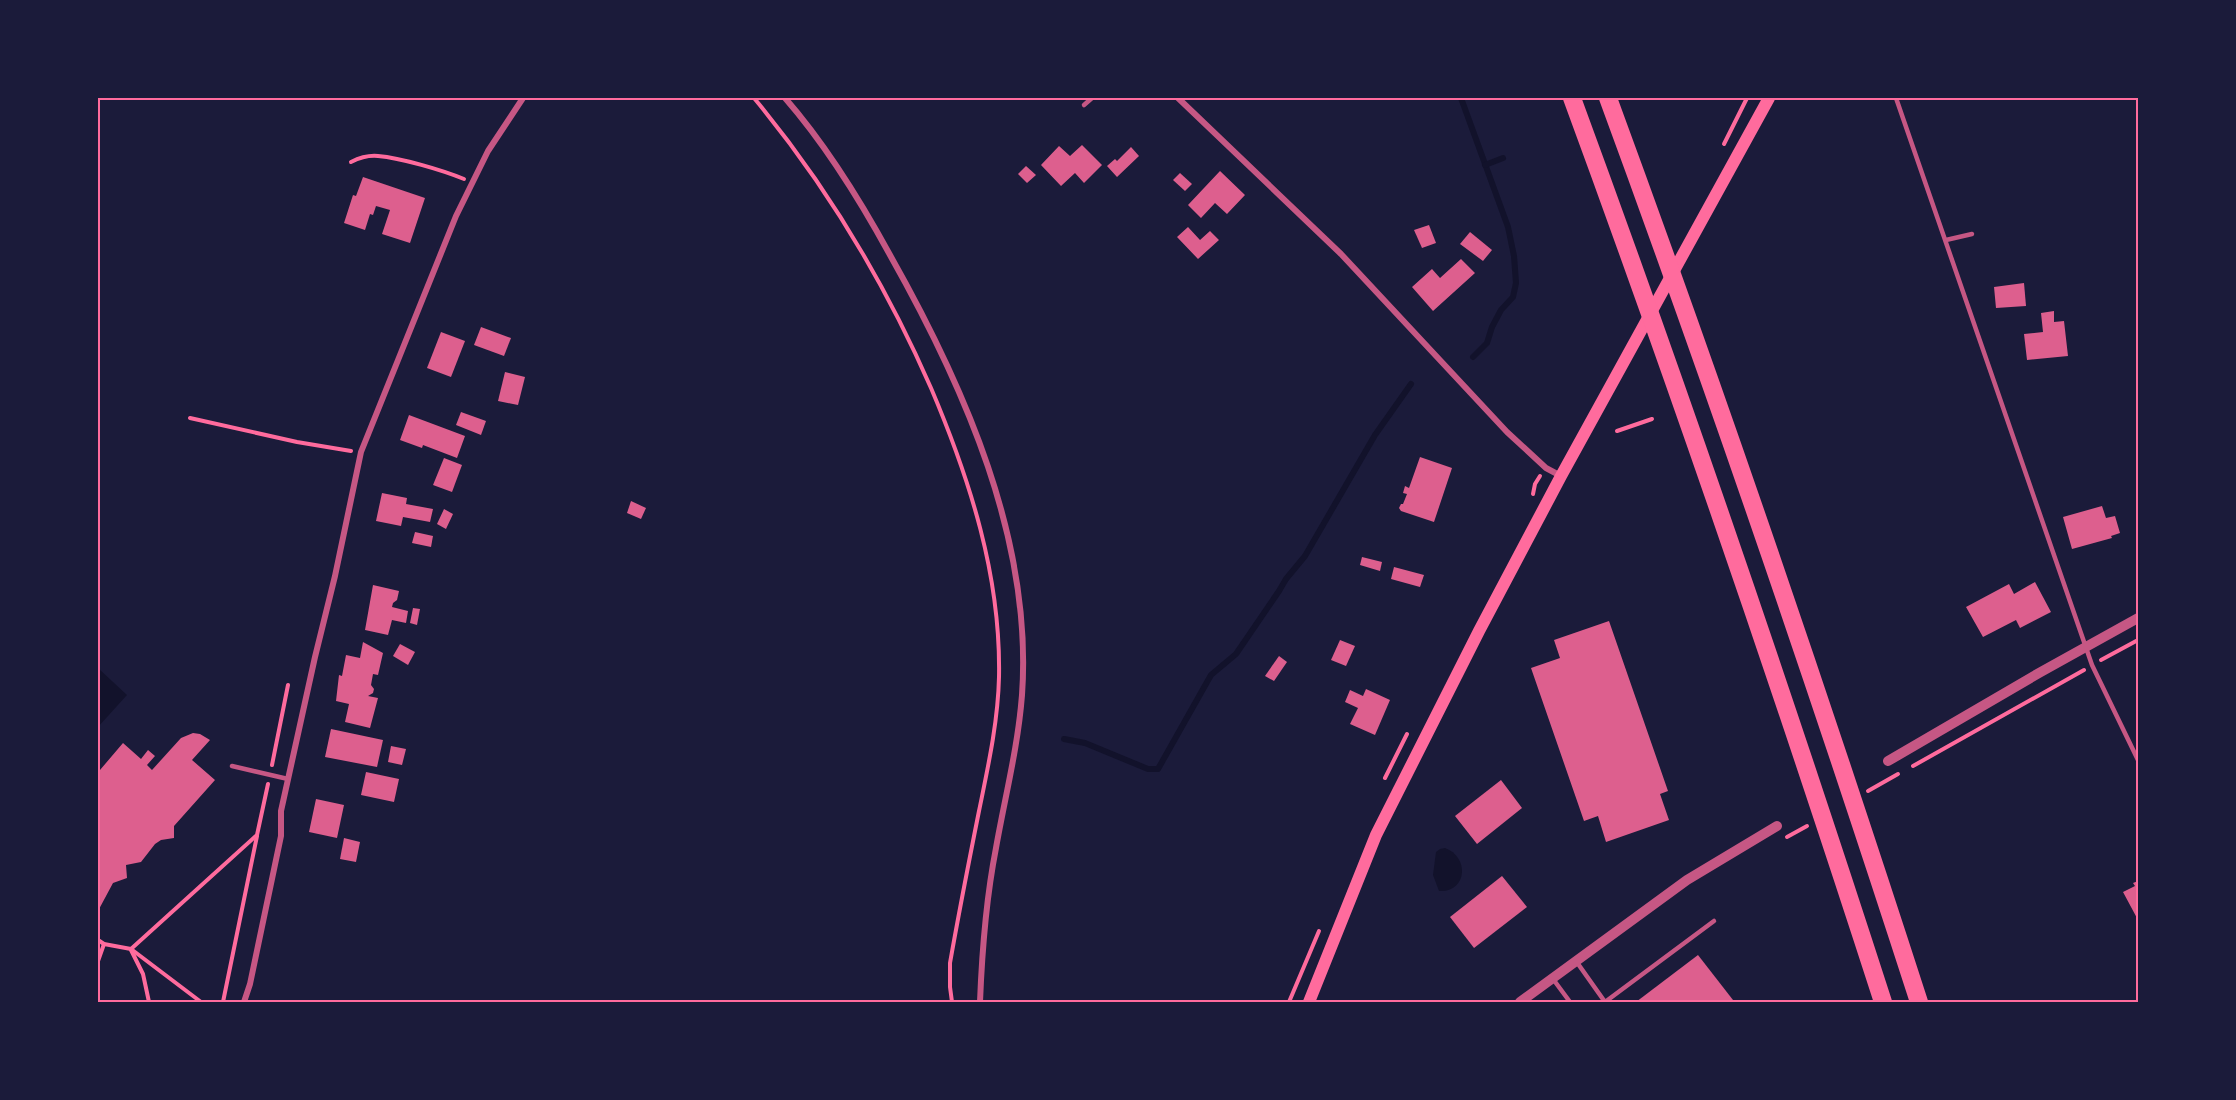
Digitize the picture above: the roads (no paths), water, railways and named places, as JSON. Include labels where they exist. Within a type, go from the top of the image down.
[{"type":"highway","points":[[1572,98],[1665,354],[1807,770],[1883,1002]]},
{"type":"highway","points":[[1608,98],[1699,348],[1832,736],[1919,1002]]},
{"type":"main road","points":[[1309,1002],[1376,835],[1561,476],[1769,98]]},
{"type":"street","points":[[244,1002],[250,984],[281,837],[280,812],[335,576],[361,452],[456,216],[488,151],[523,98]]},
{"type":"street","points":[[786,98],[800,114],[862,204],[926,318],[972,423],[991,476],[1006,532],[1017,588],[1023,640],[1022,694],[1017,746],[995,850],[981,957],[980,1002]]},
{"type":"street","points":[[1178,98],[1341,254],[1507,432],[1546,468],[1561,476]]},
{"type":"street","points":[[1888,761],[2038,673],[2139,618]]},
{"type":"street","points":[[1520,1002],[1687,880],[1777,826]]},
{"type":"lane","points":[[1084,105],[1092,98]]},
{"type":"lane","points":[[1896,98],[2092,665],[2139,760]]},
{"type":"lane","points":[[1946,240],[1972,234]]},
{"type":"lane","points":[[232,766],[288,779]]},
{"type":"lane","points":[[1576,961],[1605,1002],[1714,921]]},
{"type":"lane","points":[[1553,978],[1570,1002]]},
{"type":"waterway","points":[[1461,98],[1508,227],[1514,256],[1516,283],[1513,297],[1501,310],[1487,343],[1473,357]]},
{"type":"waterway","points":[[1485,165],[1503,158]]},
{"type":"waterway","points":[[1064,739],[1085,743],[1148,769],[1158,769],[1211,675],[1236,654],[1286,579],[1305,556],[1375,435],[1411,384]]}]
